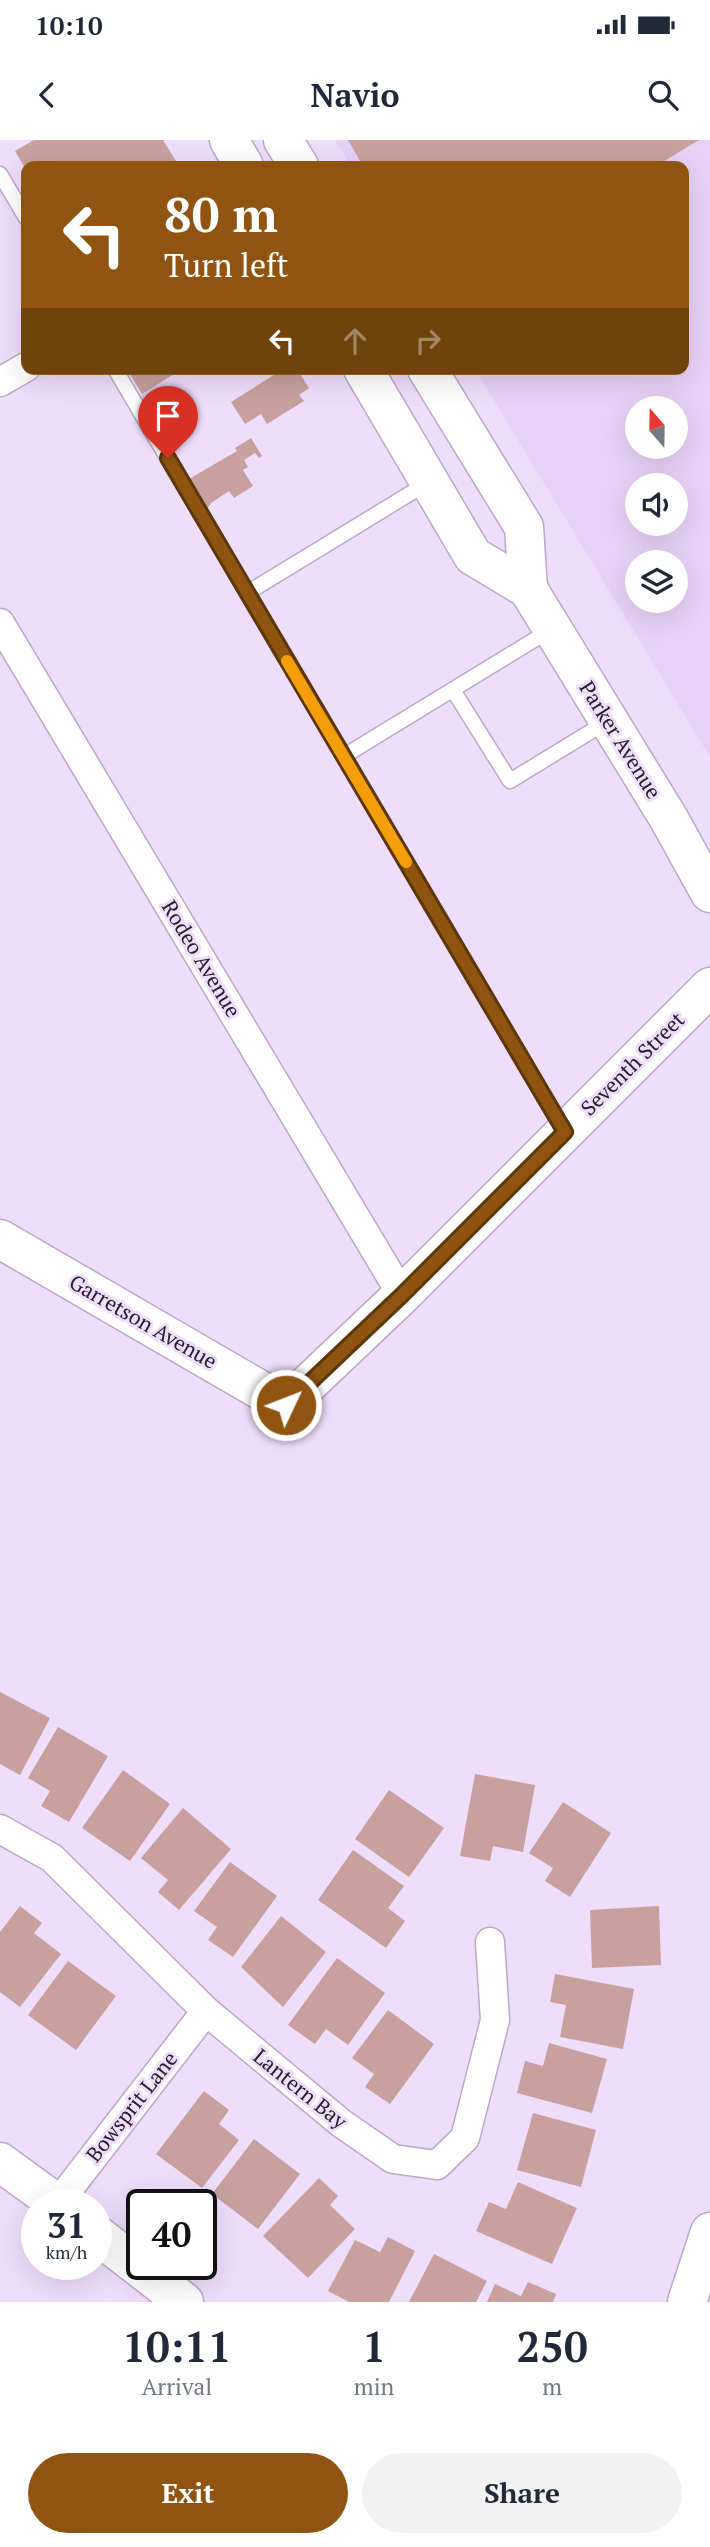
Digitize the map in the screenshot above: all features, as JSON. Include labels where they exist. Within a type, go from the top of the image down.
[{"type":"street","points":[[229,140],[241,161]]},
{"type":"street","points":[[283,140],[296,161]]},
{"type":"street","points":[[0,382],[21,370]]},
{"type":"street","name":"Parker Avenue","points":[[367,375],[473,556],[528,589]]},
{"type":"street","name":"Parker Avenue","points":[[431,375],[524,527],[528,589],[710,893]]},
{"type":"street","name":"Rodeo Avenue","points":[[0,623],[402,1295]]},
{"type":"street","name":"Seventh Street","points":[[286,1405],[402,1295],[710,987]]},
{"type":"street","name":"Garretson Avenue","points":[[0,1239],[286,1405]]},
{"type":"street","name":"Lantern Bay","points":[[0,1829],[52,1858],[206,2011],[341,2123],[393,2159],[437,2165],[465,2138],[495,2020],[490,1942]]},
{"type":"street","name":"Bowsprit Lane","points":[[70,2189],[206,2011]]},
{"type":"street","points":[[0,2162],[37,2189]]},
{"type":"street","points":[[687,2302],[710,2232]]},
{"type":"street","points":[[112,2246],[184,2302]]},
{"type":"lane","points":[[0,174],[21,210]]},
{"type":"lane","points":[[120,375],[565,1132]]},
{"type":"lane","points":[[247,593],[430,482]]},
{"type":"lane","points":[[344,756],[552,629]]},
{"type":"lane","points":[[453,690],[510,781],[608,721]]},
{"type":"shaded area","points":[[335,140],[710,140],[710,757],[479,375],[689,375],[689,161],[348,161]]},
{"type":"building","points":[[34,140],[163,140],[176,161],[21,161],[15,151]]},
{"type":"building","points":[[348,140],[699,140],[664,161],[360,161]]},
{"type":"building","points":[[131,375],[172,375],[142,394]]},
{"type":"building","points":[[274,375],[301,375],[309,388],[299,395],[304,401],[267,424],[261,414],[245,424],[231,402]]},
{"type":"building","points":[[251,438],[262,456],[259,458],[255,453],[244,460],[248,467],[243,470],[253,486],[234,498],[229,491],[211,503],[207,509],[189,479],[237,451],[235,448]]},
{"type":"building","points":[[0,1692],[50,1718],[20,1775],[0,1764]]},
{"type":"building","points":[[58,1727],[108,1756],[69,1822],[41,1806],[50,1791],[28,1778]]},
{"type":"building","points":[[123,1770],[170,1804],[130,1861],[82,1828]]},
{"type":"building","points":[[475,1774],[535,1785],[523,1852],[493,1846],[490,1861],[460,1856]]},
{"type":"building","points":[[389,1790],[444,1828],[409,1877],[355,1839]]},
{"type":"building","points":[[563,1802],[611,1833],[570,1897],[545,1881],[553,1868],[529,1853]]},
{"type":"building","points":[[183,1808],[231,1849],[179,1910],[158,1892],[168,1880],[141,1858]]},
{"type":"building","points":[[353,1850],[404,1886],[388,1908],[405,1921],[386,1948],[318,1900]]},
{"type":"building","points":[[230,1862],[277,1896],[233,1957],[208,1940],[217,1927],[194,1911]]},
{"type":"building","points":[[20,1906],[42,1923],[34,1933],[61,1954],[20,2007],[0,1992],[0,1932]]},
{"type":"building","points":[[659,1906],[661,1965],[592,1968],[590,1910]]},
{"type":"building","points":[[281,1916],[326,1952],[283,2007],[241,1967]]},
{"type":"building","points":[[337,1958],[385,1993],[348,2045],[326,2029],[315,2044],[288,2025]]},
{"type":"building","points":[[68,1961],[116,1996],[76,2050],[28,2015]]},
{"type":"building","points":[[555,1974],[634,1989],[623,2049],[560,2037],[566,2005],[550,2002]]},
{"type":"building","points":[[388,2010],[434,2044],[390,2104],[365,2087],[374,2074],[352,2058]]},
{"type":"building","points":[[549,2043],[607,2059],[592,2113],[517,2093],[525,2061],[543,2066]]},
{"type":"building","points":[[204,2091],[229,2110],[219,2124],[239,2140],[202,2188],[156,2154]]},
{"type":"building","points":[[533,2113],[596,2130],[581,2187],[517,2170]]},
{"type":"building","points":[[254,2139],[300,2174],[258,2229],[217,2198],[216,2189]]},
{"type":"building","points":[[319,2178],[338,2196],[330,2205],[355,2229],[308,2278],[263,2236]]},
{"type":"building","points":[[518,2182],[577,2208],[552,2264],[476,2231],[489,2202],[506,2209]]},
{"type":"building","points":[[388,2237],[415,2251],[389,2302],[349,2302],[328,2291],[355,2240],[380,2252]]},
{"type":"building","points":[[434,2254],[487,2281],[476,2302],[409,2302]]},
{"type":"building","points":[[528,2282],[556,2294],[553,2302],[487,2302],[495,2284],[521,2296]]},
{"type":"slow traffic","points":[[287,661],[406,862]]},
{"type":"route","points":[[168,458],[565,1132],[402,1295],[286,1405]]}]
